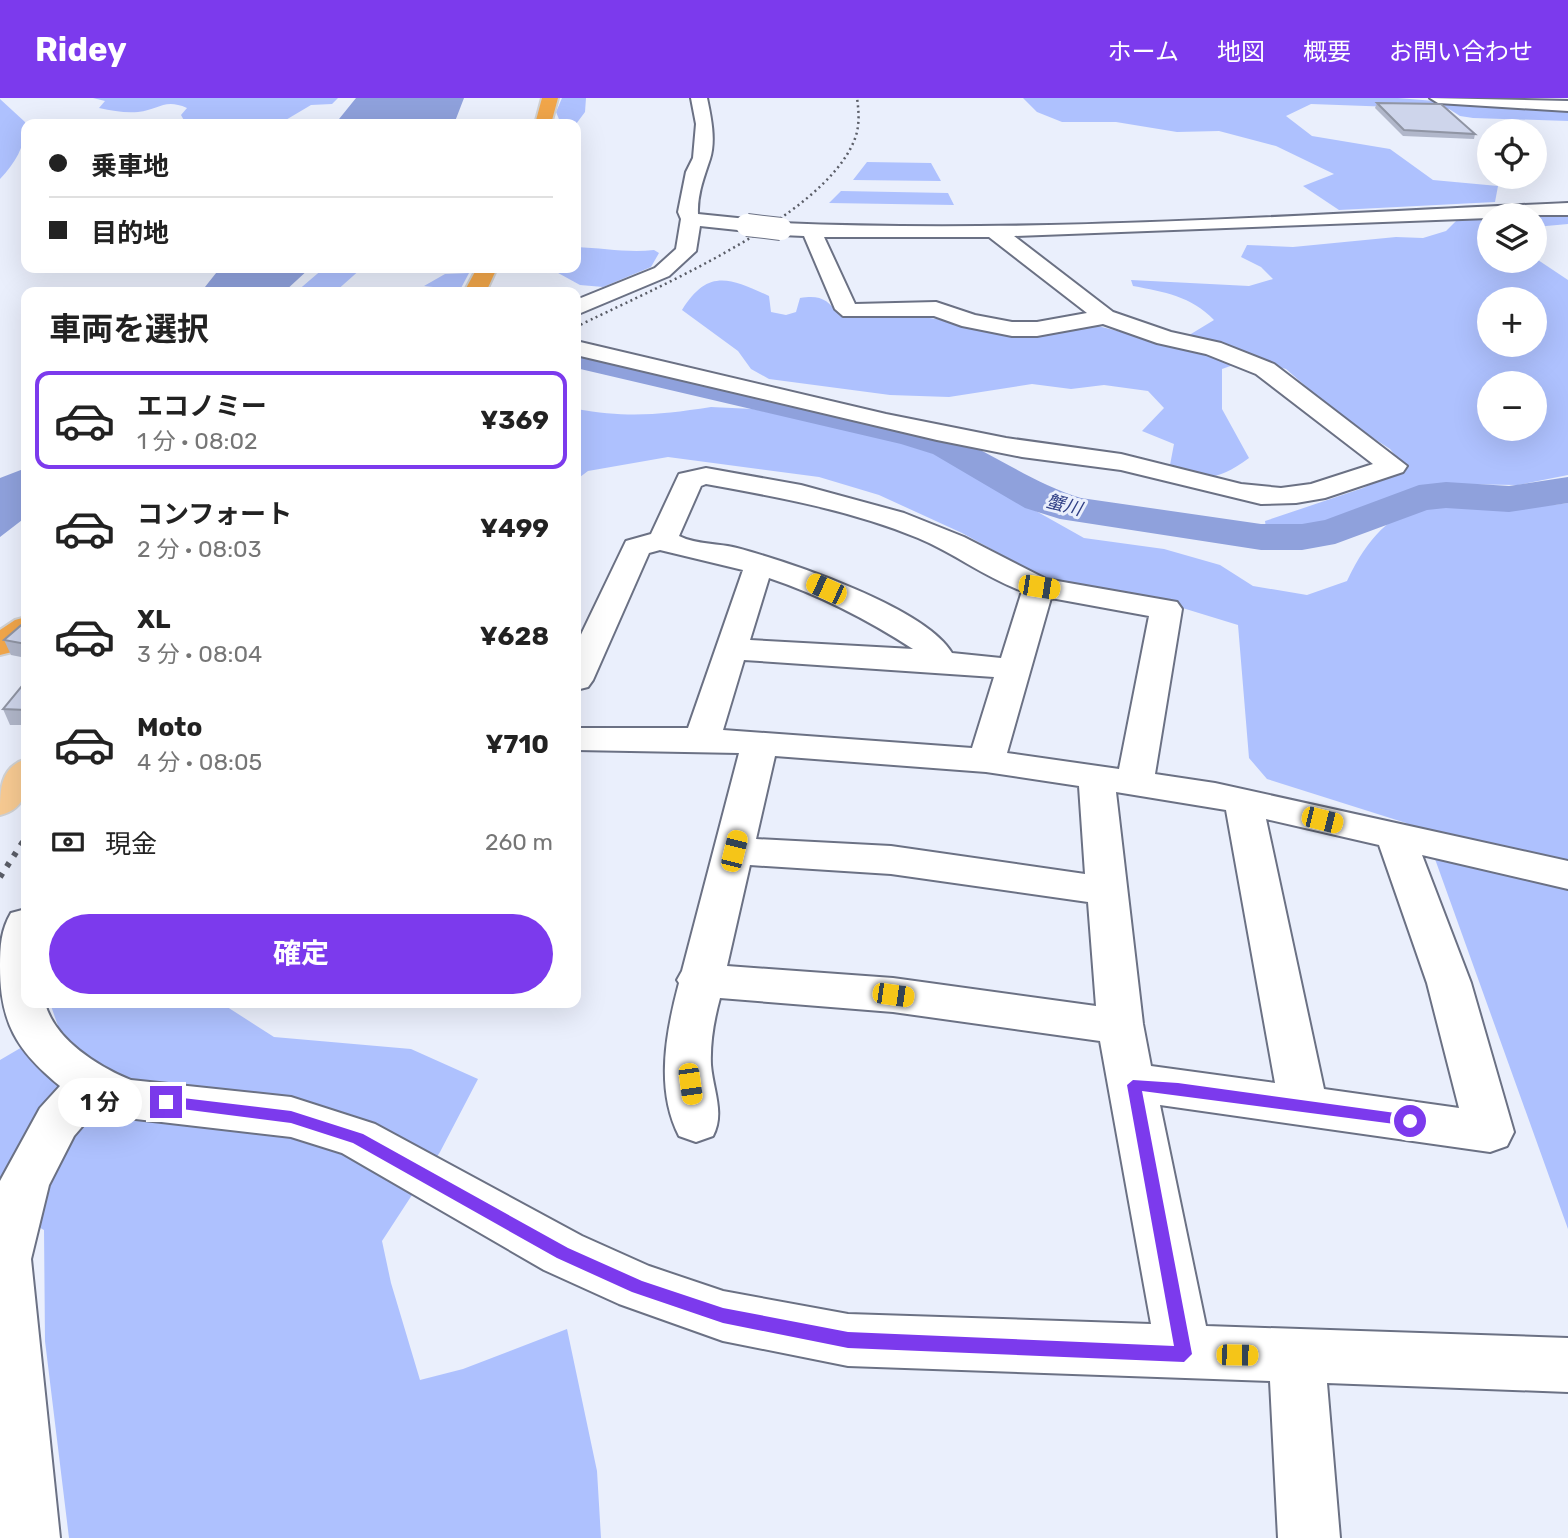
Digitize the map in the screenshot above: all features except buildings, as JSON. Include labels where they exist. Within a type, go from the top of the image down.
[{"type":"highway","points":[[544,119],[550,98]]},
{"type":"highway","points":[[0,645],[21,630]]},
{"type":"main road","points":[[0,803],[21,777]]},
{"type":"street","points":[[581,306],[646,280],[676,263],[686,251],[691,219],[688,212],[695,172],[702,159],[704,124],[699,98]]},
{"type":"street","points":[[1438,98],[1568,106]]},
{"type":"street","points":[[691,219],[815,231],[993,231],[1568,209]]},
{"type":"street","points":[[815,231],[814,236],[846,309],[851,311],[936,309],[970,321],[1012,329],[1037,329],[1105,317]]},
{"type":"street","points":[[581,349],[929,431],[1040,452],[1131,464],[1247,492],[1278,496],[1308,495],[1393,466],[1265,369],[1213,348],[1165,338],[1105,317],[1040,264],[993,231]]},
{"type":"street","points":[[663,540],[689,481],[706,476],[775,487],[873,512],[955,543],[1022,582],[1039,587],[1166,609],[1117,780],[1097,789],[1120,1024],[1184,1354]]},
{"type":"street","points":[[581,669],[637,547],[663,540],[678,547],[728,555],[806,580],[886,617],[932,647],[940,661]]},
{"type":"street","points":[[702,739],[755,574],[762,566]]},
{"type":"street","points":[[986,761],[1039,587]]},
{"type":"street","points":[[732,649],[940,661],[1012,669]]},
{"type":"street","points":[[581,739],[702,739],[986,761],[1246,802],[1399,839],[1568,875]]},
{"type":"street","points":[[696,1122],[688,1064],[690,1028],[699,980],[760,743]]},
{"type":"street","points":[[1246,802],[1245,813],[1303,1104]]},
{"type":"street","points":[[1133,1085],[1153,1085],[1303,1104],[1490,1132],[1449,983],[1399,846],[1399,839]]},
{"type":"street","points":[[734,851],[891,860],[1105,891]]},
{"type":"street","points":[[21,946],[16,968],[21,992]]},
{"type":"street","points":[[699,980],[893,995],[1120,1024]]},
{"type":"street","points":[[24,1008],[26,1016],[55,1056],[90,1084],[127,1099],[291,1117],[358,1139],[563,1253],[638,1287],[723,1316],[848,1340],[1184,1354],[1568,1365]]},
{"type":"street","points":[[29,1538],[5,1259],[24,1183],[57,1122],[90,1084]]},
{"type":"street","points":[[1291,1357],[1301,1391],[1309,1538]]},
{"type":"shaded area","points":[[93,98],[338,98],[332,104],[311,105],[287,119],[183,119],[181,115],[187,108],[179,105],[167,104],[145,111],[124,112],[99,108],[105,101]]},
{"type":"shaded area","points":[[356,98],[464,98],[456,119],[339,119]]},
{"type":"shaded area","points":[[562,98],[586,98],[585,112],[580,119],[559,119],[556,112]]},
{"type":"shaded area","points":[[1023,98],[1398,98],[1568,112],[1568,121],[1473,118],[1460,116],[1449,109],[1311,104],[1286,116],[1312,136],[1390,149],[1433,180],[1477,184],[1477,189],[1497,189],[1495,202],[1339,210],[1303,186],[1334,174],[1276,146],[1219,131],[1177,132],[1116,122],[1062,122],[1037,112]]},
{"type":"shaded area","points":[[0,99],[22,119],[19,153],[0,179]]},
{"type":"shaded area","points":[[867,162],[931,163],[941,181],[853,180]]},
{"type":"shaded area","points":[[841,191],[948,193],[954,205],[829,203]]},
{"type":"shaded area","points":[[1568,212],[1568,224],[1547,226],[1547,213]]},
{"type":"shaded area","points":[[1477,216],[1477,273],[1547,273],[1547,266],[1568,280],[1568,475],[1518,485],[1451,484],[1390,497],[1323,523],[1286,530],[1266,528],[1265,521],[1363,488],[1405,467],[1390,449],[1341,417],[1286,369],[1250,359],[1222,369],[1222,409],[1249,458],[1219,475],[1202,476],[1170,465],[1174,444],[1142,431],[1164,408],[1148,391],[1104,385],[1071,389],[1032,384],[949,397],[890,395],[769,379],[751,369],[738,351],[682,310],[701,288],[721,280],[743,285],[769,296],[771,312],[786,315],[796,312],[800,298],[813,297],[827,302],[840,316],[909,315],[1039,334],[1098,326],[1164,343],[1186,337],[1214,320],[1186,300],[1133,286],[1131,280],[1249,286],[1273,279],[1261,267],[1241,257],[1247,245],[1293,247],[1396,237],[1423,238],[1446,231],[1458,219]]},
{"type":"shaded area","points":[[581,247],[654,250],[659,253],[651,267],[603,287],[580,285],[558,273],[581,273]]},
{"type":"shaded area","points":[[216,273],[305,273],[289,287],[205,287]]},
{"type":"shaded area","points":[[318,273],[356,273],[341,287],[302,287]]},
{"type":"shaded area","points":[[469,273],[462,287],[424,286],[445,274]]},
{"type":"shaded area","points":[[711,407],[753,409],[915,443],[1084,538],[1164,549],[1220,565],[1253,586],[1307,595],[1347,581],[1368,545],[1391,522],[1415,509],[1441,504],[1532,506],[1568,503],[1568,1229],[1435,859],[1406,823],[1267,779],[1249,758],[1238,625],[1176,606],[1046,579],[962,533],[879,495],[819,477],[668,457],[588,471],[581,476],[581,410],[612,414],[675,412]]},
{"type":"shaded area","points":[[21,470],[21,521],[0,537],[0,478]]},
{"type":"shaded area","points":[[52,1008],[229,1008],[274,1037],[411,1049],[478,1079],[440,1152],[382,1241],[391,1283],[420,1380],[463,1369],[567,1329],[597,1471],[601,1538],[69,1538],[45,1341],[44,1230],[24,1219],[0,1224],[0,1060],[58,1026]]},
{"type":"waterway","name":"蟹川","points":[[581,358],[913,435],[947,446],[1040,499],[1075,510],[1261,537],[1302,537],[1335,531],[1419,498],[1446,495],[1509,499],[1568,490]]},
{"type":"railway","points":[[581,325],[731,249],[807,198],[836,170],[854,141],[858,120],[857,98]]},
{"type":"railway","points":[[0,877],[21,845]]},
{"type":"route","points":[[166,1102],[291,1117],[358,1139],[563,1253],[638,1287],[723,1316],[848,1340],[1184,1354],[1133,1085],[1153,1085],[1303,1104],[1410,1121]]}]
